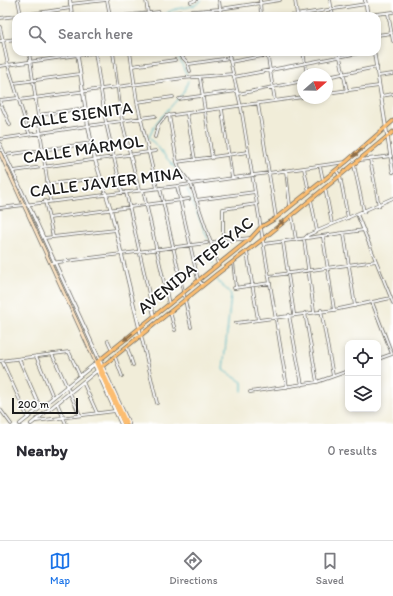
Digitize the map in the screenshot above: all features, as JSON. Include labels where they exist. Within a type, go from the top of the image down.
[{"type":"main road","name":"AVENIDA TEPEYAC","points":[[97,362],[251,238],[261,228],[276,218],[346,162],[393,121]]},
{"type":"main road","name":"AVENIDA TEPEYAC","points":[[100,368],[233,261],[263,239],[393,132]]},
{"type":"main road","points":[[0,153],[94,358],[127,424]]},
{"type":"street","points":[[18,0],[20,12]]},
{"type":"street","points":[[72,12],[70,2],[107,0],[109,12]]},
{"type":"street","points":[[146,0],[148,12]]},
{"type":"street","points":[[191,2],[196,0]]},
{"type":"street","points":[[219,0],[220,12]]},
{"type":"street","points":[[182,12],[220,9],[280,0]]},
{"type":"street","points":[[295,0],[297,12]]},
{"type":"street","points":[[330,0],[332,10]]},
{"type":"street","points":[[365,0],[367,12]]},
{"type":"street","points":[[260,2],[261,12]]},
{"type":"street","points":[[318,12],[366,4]]},
{"type":"street","points":[[46,12],[71,8]]},
{"type":"street","points":[[381,14],[393,12]]},
{"type":"street","points":[[388,13],[393,41]]},
{"type":"street","points":[[0,18],[12,16]]},
{"type":"street","points":[[0,27],[8,65],[29,133]]},
{"type":"street","points":[[381,34],[392,33]]},
{"type":"street","points":[[2,41],[12,40]]},
{"type":"street","points":[[30,56],[50,201]]},
{"type":"street","points":[[0,66],[60,56]]},
{"type":"street","points":[[77,56],[95,160],[111,210],[157,403]]},
{"type":"street","points":[[96,56],[106,123],[122,192]]},
{"type":"street","points":[[113,56],[122,121],[139,190]]},
{"type":"street","points":[[131,56],[134,85],[147,152],[163,203],[191,327]]},
{"type":"street","points":[[181,56],[189,64],[190,71]]},
{"type":"street","points":[[230,62],[263,56]]},
{"type":"street","points":[[268,56],[275,101]]},
{"type":"street","points":[[304,56],[306,68]]},
{"type":"street","points":[[10,125],[0,101],[83,92],[184,78],[234,75],[270,70],[340,56],[347,91]]},
{"type":"street","points":[[375,56],[393,172]]},
{"type":"street","points":[[189,64],[230,58],[241,107],[264,244],[274,317],[287,387]]},
{"type":"street","points":[[132,66],[175,60]]},
{"type":"street","points":[[333,76],[377,67]]},
{"type":"street","points":[[14,83],[80,74]]},
{"type":"street","points":[[378,76],[393,74]]},
{"type":"street","points":[[200,78],[204,95],[212,158]]},
{"type":"street","points":[[179,99],[238,92],[297,82]]},
{"type":"street","points":[[333,92],[380,86]]},
{"type":"street","points":[[381,96],[393,94]]},
{"type":"street","points":[[137,102],[174,97]]},
{"type":"street","points":[[155,137],[158,126],[165,117],[169,115],[241,107],[297,97]]},
{"type":"street","points":[[258,104],[276,218]]},
{"type":"street","points":[[39,115],[85,108]]},
{"type":"street","points":[[222,109],[232,178]]},
{"type":"street","points":[[187,114],[195,160]]},
{"type":"street","points":[[169,115],[177,162],[180,170],[191,184],[212,242],[218,264]]},
{"type":"street","name":"CALLE SIENITA","points":[[0,139],[29,133],[155,116]]},
{"type":"street","points":[[388,136],[393,135]]},
{"type":"street","points":[[5,154],[92,143]]},
{"type":"street","points":[[0,144],[14,171],[55,263],[97,362]]},
{"type":"street","name":"CALLE MÁRMOL","points":[[14,171],[156,151]]},
{"type":"street","points":[[177,162],[248,152]]},
{"type":"street","points":[[359,160],[391,156]]},
{"type":"street","points":[[370,159],[379,206]]},
{"type":"street","name":"CALLE JAVIER MINA","points":[[0,208],[177,186],[346,162]]},
{"type":"street","points":[[6,166],[10,164]]},
{"type":"street","points":[[354,164],[364,212]]},
{"type":"street","points":[[320,166],[323,180]]},
{"type":"street","points":[[304,168],[309,192]]},
{"type":"street","points":[[286,170],[290,206]]},
{"type":"street","points":[[336,170],[340,176],[348,218]]},
{"type":"street","points":[[48,184],[100,178]]},
{"type":"street","points":[[177,186],[198,280],[204,285]]},
{"type":"street","points":[[325,188],[332,224]]},
{"type":"street","points":[[143,190],[169,304]]},
{"type":"street","points":[[126,192],[154,316]]},
{"type":"street","points":[[196,200],[255,192]]},
{"type":"street","points":[[304,239],[332,224],[379,206],[393,198]]},
{"type":"street","points":[[49,218],[189,199]]},
{"type":"street","points":[[310,199],[317,231]]},
{"type":"street","points":[[45,202],[53,237]]},
{"type":"street","points":[[223,241],[223,209],[257,204]]},
{"type":"street","points":[[292,214],[296,240]]},
{"type":"street","points":[[358,214],[393,303]]},
{"type":"street","points":[[43,238],[116,230]]},
{"type":"street","points":[[264,244],[323,237],[364,230]]},
{"type":"street","points":[[344,233],[355,306]]},
{"type":"street","points":[[323,237],[334,310]]},
{"type":"street","points":[[212,242],[251,238]]},
{"type":"street","points":[[304,239],[314,311]]},
{"type":"street","points":[[283,242],[294,314]]},
{"type":"street","points":[[51,263],[140,253],[207,243]]},
{"type":"street","points":[[247,250],[258,320]]},
{"type":"street","points":[[233,261],[235,288],[270,283]]},
{"type":"street","points":[[269,276],[376,261]]},
{"type":"street","points":[[236,323],[321,310],[334,310],[391,298]]},
{"type":"street","points":[[372,302],[392,354],[381,358]]},
{"type":"street","points":[[321,310],[334,376]]},
{"type":"street","points":[[170,312],[175,330]]},
{"type":"street","points":[[306,313],[317,382]]},
{"type":"street","points":[[289,315],[302,385]]},
{"type":"street","points":[[108,341],[112,350]]},
{"type":"street","points":[[127,347],[133,365]]},
{"type":"street","points":[[28,418],[1,361],[69,352],[80,376]]},
{"type":"street","points":[[52,354],[80,415]]},
{"type":"street","points":[[36,356],[54,397]]},
{"type":"street","points":[[114,357],[122,376]]},
{"type":"street","points":[[19,359],[40,407]]},
{"type":"street","name":"AVENIDA TEPEYAC","points":[[20,424],[97,362]]},
{"type":"street","points":[[100,368],[121,424]]},
{"type":"street","name":"AVENIDA TEPEYAC","points":[[31,424],[100,368]]},
{"type":"street","points":[[250,392],[317,382],[345,372]]},
{"type":"street","points":[[83,382],[97,413]]},
{"type":"street","points":[[57,403],[66,424]]},
{"type":"street","points":[[0,409],[1,413],[11,424]]},
{"type":"street","points":[[35,421],[115,411]]},
{"type":"waterway","points":[[168,12],[194,5],[202,0]]},
{"type":"waterway","points":[[176,56],[187,75]]},
{"type":"waterway","points":[[187,182],[149,137],[156,123],[183,93],[188,81]]},
{"type":"waterway","points":[[187,189],[208,239]]},
{"type":"waterway","points":[[210,247],[213,265]]},
{"type":"waterway","points":[[217,279],[231,295],[223,370],[242,382],[242,391]]}]
